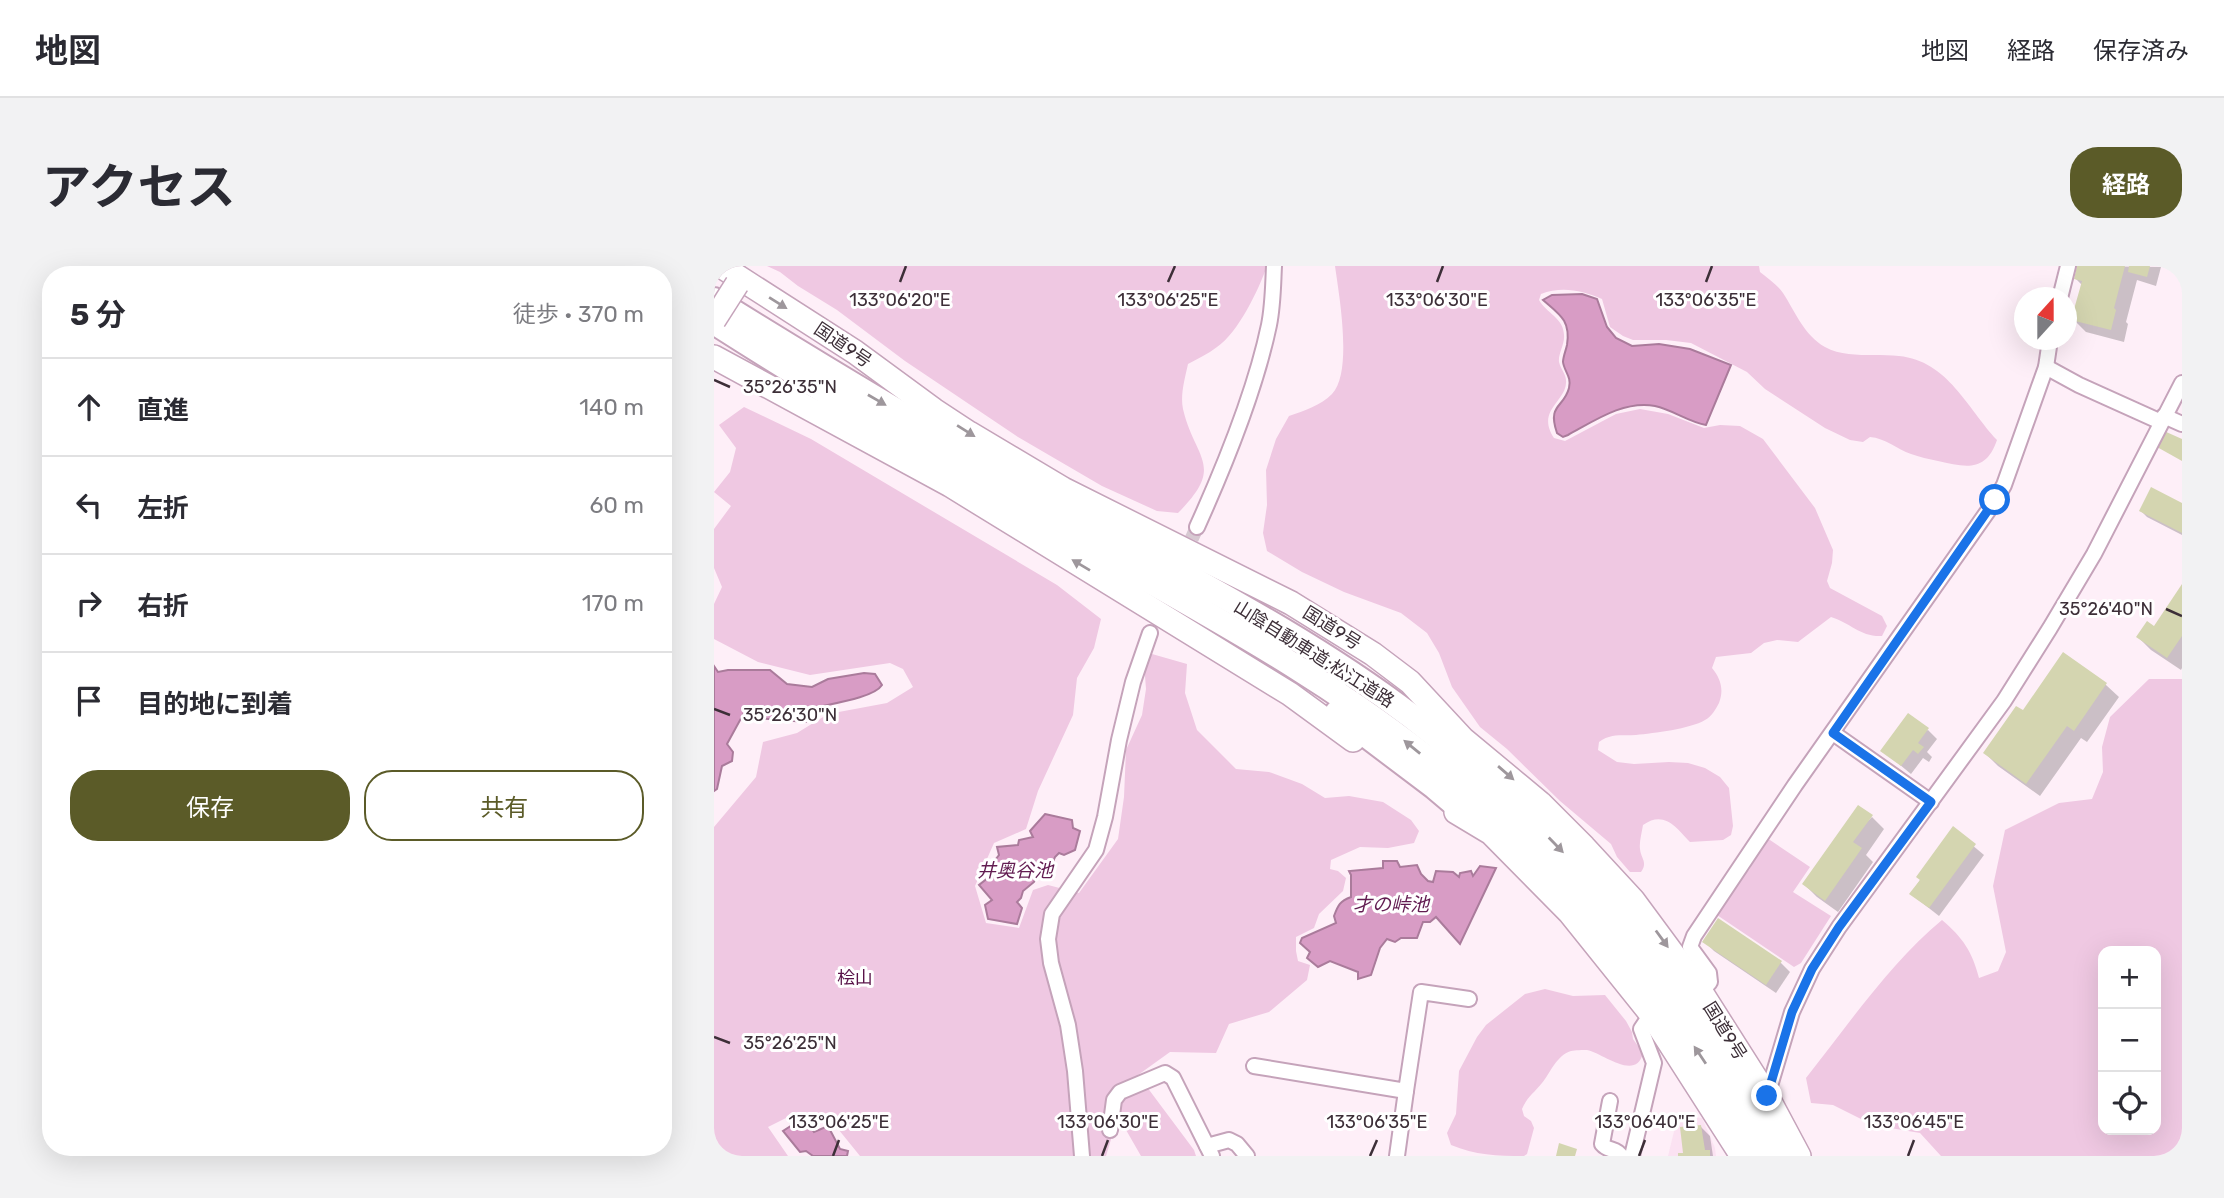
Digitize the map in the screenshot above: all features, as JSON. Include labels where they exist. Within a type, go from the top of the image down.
[{"type":"highway","name":"国道9号","points":[[721,266],[730,284],[855,352],[934,410],[1051,482],[1291,603],[1373,654],[1410,681],[1463,739],[1540,803],[1633,900],[1701,992],[1767,1096],[1799,1156]]},
{"type":"highway","points":[[714,321],[730,284],[836,388]]},
{"type":"highway","name":"山陰自動車道;松江道路","points":[[714,300],[836,388]]},
{"type":"highway","name":"山陰自動車道;松江道路","points":[[714,321],[836,388],[1012,491],[1262,645],[1387,728],[1456,782],[1569,887],[1618,944],[1701,1057],[1760,1156]]},
{"type":"highway","points":[[714,333],[836,388]]},
{"type":"highway","points":[[714,357],[950,485],[1147,605],[1290,694],[1424,792],[1491,834]]},
{"type":"highway","points":[[1012,491],[1190,565],[1295,619],[1395,686],[1463,739]]},
{"type":"highway","points":[[1012,491],[1248,650],[1378,743],[1491,834],[1570,913],[1651,1014],[1742,1156]]},
{"type":"highway","name":"山陰自動車道;松江道路","points":[[1012,491],[1273,625],[1345,669],[1470,764],[1545,833],[1582,871],[1633,931],[1717,1045],[1755,1104],[1783,1156]]},
{"type":"street","points":[[1197,527],[1224,468],[1254,379],[1269,325],[1274,266]]},
{"type":"street","points":[[2063,287],[2068,266]]},
{"type":"street","points":[[1701,992],[1710,982],[1709,973],[1690,947],[1694,936],[1995,500],[2004,485],[2046,367],[2049,350]]},
{"type":"street","points":[[2046,367],[2079,385],[2182,424]]},
{"type":"street","points":[[1767,1096],[1792,1012],[1812,969],[1839,927],[2004,701],[2094,554],[2182,383]]},
{"type":"street","points":[[1083,1156],[1068,1025],[1051,963],[1048,939],[1052,914],[1096,850],[1133,682],[1150,633]]},
{"type":"street","points":[[1833,733],[1931,802]]},
{"type":"street","points":[[1397,1156],[1421,992],[1469,999]]},
{"type":"street","points":[[1632,1156],[1654,1063],[1641,1029],[1651,1014]]},
{"type":"street","points":[[1254,1066],[1406,1091]]},
{"type":"street","points":[[1110,1130],[1114,1100],[1120,1092],[1164,1073],[1173,1078],[1209,1151],[1229,1140],[1237,1144],[1247,1156]]},
{"type":"street","points":[[1610,1101],[1602,1144],[1621,1156]]},
{"type":"shaded area","points":[[1678,1115],[1702,1118],[1716,1156],[1668,1156]]},
{"type":"green space","points":[[767,266],[1267,266],[1253,298],[1233,332],[1214,350],[1188,364],[1182,404],[1203,462],[1204,472],[1201,484],[1178,513],[1157,511],[1102,486],[1018,437],[905,361],[837,310]]},
{"type":"green space","points":[[1335,266],[1759,266],[1760,272],[1781,290],[1801,323],[1818,342],[1842,353],[1899,356],[1931,367],[1955,388],[1997,440],[1987,458],[1981,463],[1966,466],[1914,455],[1875,438],[1870,437],[1863,442],[1850,440],[1825,428],[1765,389],[1747,372],[1691,343],[1633,340],[1623,336],[1610,327],[1602,299],[1572,290],[1541,294],[1539,300],[1561,324],[1564,335],[1559,362],[1566,383],[1548,421],[1554,438],[1565,441],[1616,414],[1640,409],[1668,414],[1704,428],[1720,425],[1740,426],[1763,439],[1815,508],[1833,550],[1827,581],[1830,588],[1882,616],[1887,626],[1882,636],[1874,636],[1831,617],[1798,642],[1777,640],[1764,643],[1751,653],[1716,657],[1712,668],[1718,676],[1721,698],[1707,719],[1681,728],[1612,736],[1599,742],[1598,750],[1617,762],[1688,763],[1705,768],[1720,777],[1729,788],[1733,826],[1731,835],[1723,840],[1690,842],[1669,822],[1657,819],[1650,821],[1643,825],[1640,840],[1643,869],[1641,872],[1630,872],[1617,857],[1611,844],[1480,727],[1452,687],[1439,653],[1427,633],[1401,613],[1344,592],[1267,551],[1263,533],[1267,505],[1266,470],[1276,439],[1289,416],[1318,404],[1332,394],[1342,369],[1343,333]]},
{"type":"green space","name":"桧山","points":[[744,407],[811,439],[1057,585],[1101,619],[1094,648],[1077,678],[1073,715],[1038,791],[1026,829],[994,843],[975,886],[986,923],[1019,928],[1033,890],[1048,885],[1079,893],[1118,839],[1124,797],[1126,750],[1142,715],[1146,689],[1144,663],[1152,654],[1187,664],[1185,693],[1197,730],[1236,769],[1269,772],[1302,784],[1325,798],[1349,796],[1383,802],[1411,820],[1419,831],[1414,843],[1388,848],[1360,847],[1331,860],[1330,869],[1338,871],[1346,878],[1343,891],[1319,914],[1314,928],[1296,937],[1298,961],[1310,965],[1307,980],[1269,1012],[1229,1024],[1216,1053],[1170,1052],[1138,1075],[1196,1156],[1141,1156],[1118,1116],[1106,1156],[860,1156],[830,1119],[792,1115],[768,1127],[788,1156],[714,1156],[714,827],[756,777],[763,742],[797,733],[828,714],[887,703],[913,687],[903,669],[890,663],[810,675],[758,662],[714,639],[714,604],[722,587],[714,568],[714,529],[731,506],[714,492],[730,472],[736,448],[719,425]]},
{"type":"green space","points":[[2149,679],[2182,679],[2182,1156],[1941,1156],[1920,1133],[1873,1125],[1833,1105],[1811,1103],[1806,1078],[1888,974],[1923,936],[1942,920],[1966,946],[1979,978],[1998,971],[2006,952],[1993,886],[2005,830],[2059,803],[2092,799],[2103,772],[2102,747],[2110,717]]},
{"type":"green space","points":[[1767,838],[1810,867],[1793,892],[1831,916],[1801,963],[1794,967],[1716,912],[1741,876],[1749,870]]},
{"type":"green space","points":[[1545,989],[1573,996],[1605,995],[1626,1021],[1633,1039],[1643,1053],[1639,1061],[1626,1066],[1587,1050],[1571,1051],[1561,1057],[1522,1109],[1534,1128],[1527,1154],[1524,1156],[1486,1154],[1451,1145],[1447,1133],[1456,1114],[1459,1071],[1477,1037],[1486,1025],[1525,994]]},
{"type":"water","points":[[1582,294],[1597,299],[1607,327],[1616,338],[1632,346],[1659,344],[1690,349],[1731,365],[1706,425],[1662,408],[1643,405],[1610,413],[1563,437],[1557,433],[1554,424],[1555,411],[1567,394],[1570,384],[1563,362],[1568,336],[1562,318],[1543,300],[1552,295]]},
{"type":"water","points":[[714,666],[718,672],[770,670],[787,684],[812,687],[828,679],[864,673],[875,674],[882,685],[870,694],[814,708],[806,722],[755,718],[748,710],[745,711],[727,744],[733,752],[732,761],[722,766],[717,789],[714,791]]},
{"type":"water","name":"井奥谷池","points":[[1045,814],[1072,820],[1073,828],[1080,831],[1075,850],[1064,855],[1059,853],[1051,866],[1040,868],[1034,882],[1023,891],[1017,902],[1022,908],[1017,924],[988,919],[985,905],[992,900],[979,885],[993,874],[988,869],[999,855],[997,847],[1018,845],[1019,840],[1033,837],[1030,831]]},
{"type":"water","name":"才の峠池","points":[[1383,861],[1397,861],[1400,867],[1417,865],[1421,874],[1433,882],[1436,871],[1453,872],[1459,877],[1460,873],[1471,871],[1473,876],[1480,866],[1496,868],[1460,944],[1436,917],[1430,922],[1423,922],[1417,938],[1401,938],[1395,942],[1387,939],[1380,948],[1371,975],[1358,979],[1358,972],[1330,961],[1318,967],[1307,958],[1310,952],[1300,943],[1302,938],[1336,923],[1334,916],[1338,906],[1351,897],[1349,871],[1383,868]]},
{"type":"water","points":[[800,1120],[807,1122],[814,1132],[828,1126],[840,1149],[848,1151],[847,1156],[813,1156],[806,1151],[800,1152],[783,1131]]},
{"type":"building","points":[[2077,266],[2125,266],[2111,330],[2077,322],[2077,299],[2082,281],[2074,279]]},
{"type":"building","points":[[2129,266],[2150,266],[2147,277],[2128,272]]},
{"type":"building","points":[[2164,431],[2182,439],[2182,461],[2157,447]]},
{"type":"building","points":[[2151,487],[2182,503],[2182,533],[2139,511]]},
{"type":"building","points":[[2182,584],[2182,636],[2167,658],[2136,637],[2147,621],[2154,626]]},
{"type":"building","points":[[2063,652],[2107,683],[2074,731],[2067,726],[2026,784],[1983,753],[2016,706],[2023,710]]},
{"type":"building","points":[[1908,713],[1929,728],[1918,743],[1924,747],[1918,754],[1913,750],[1901,766],[1880,751]]},
{"type":"building","points":[[1858,805],[1873,815],[1853,842],[1862,848],[1825,901],[1802,884]]},
{"type":"building","points":[[1953,826],[1976,844],[1929,908],[1909,894],[1920,880],[1916,877]]},
{"type":"building","points":[[1718,918],[1782,961],[1766,985],[1702,942]]},
{"type":"building","points":[[1701,1125],[1705,1150],[1710,1150],[1710,1156],[1678,1156],[1678,1153],[1683,1153],[1680,1127]]},
{"type":"building","points":[[1559,1143],[1577,1149],[1575,1156],[1556,1156]]},
{"type":"tunnel","points":[[1183,558],[1197,527]]},
{"type":"route","points":[[1767,1096],[1792,1012],[1812,969],[1839,927],[1931,802],[1833,733],[1995,500]]}]
